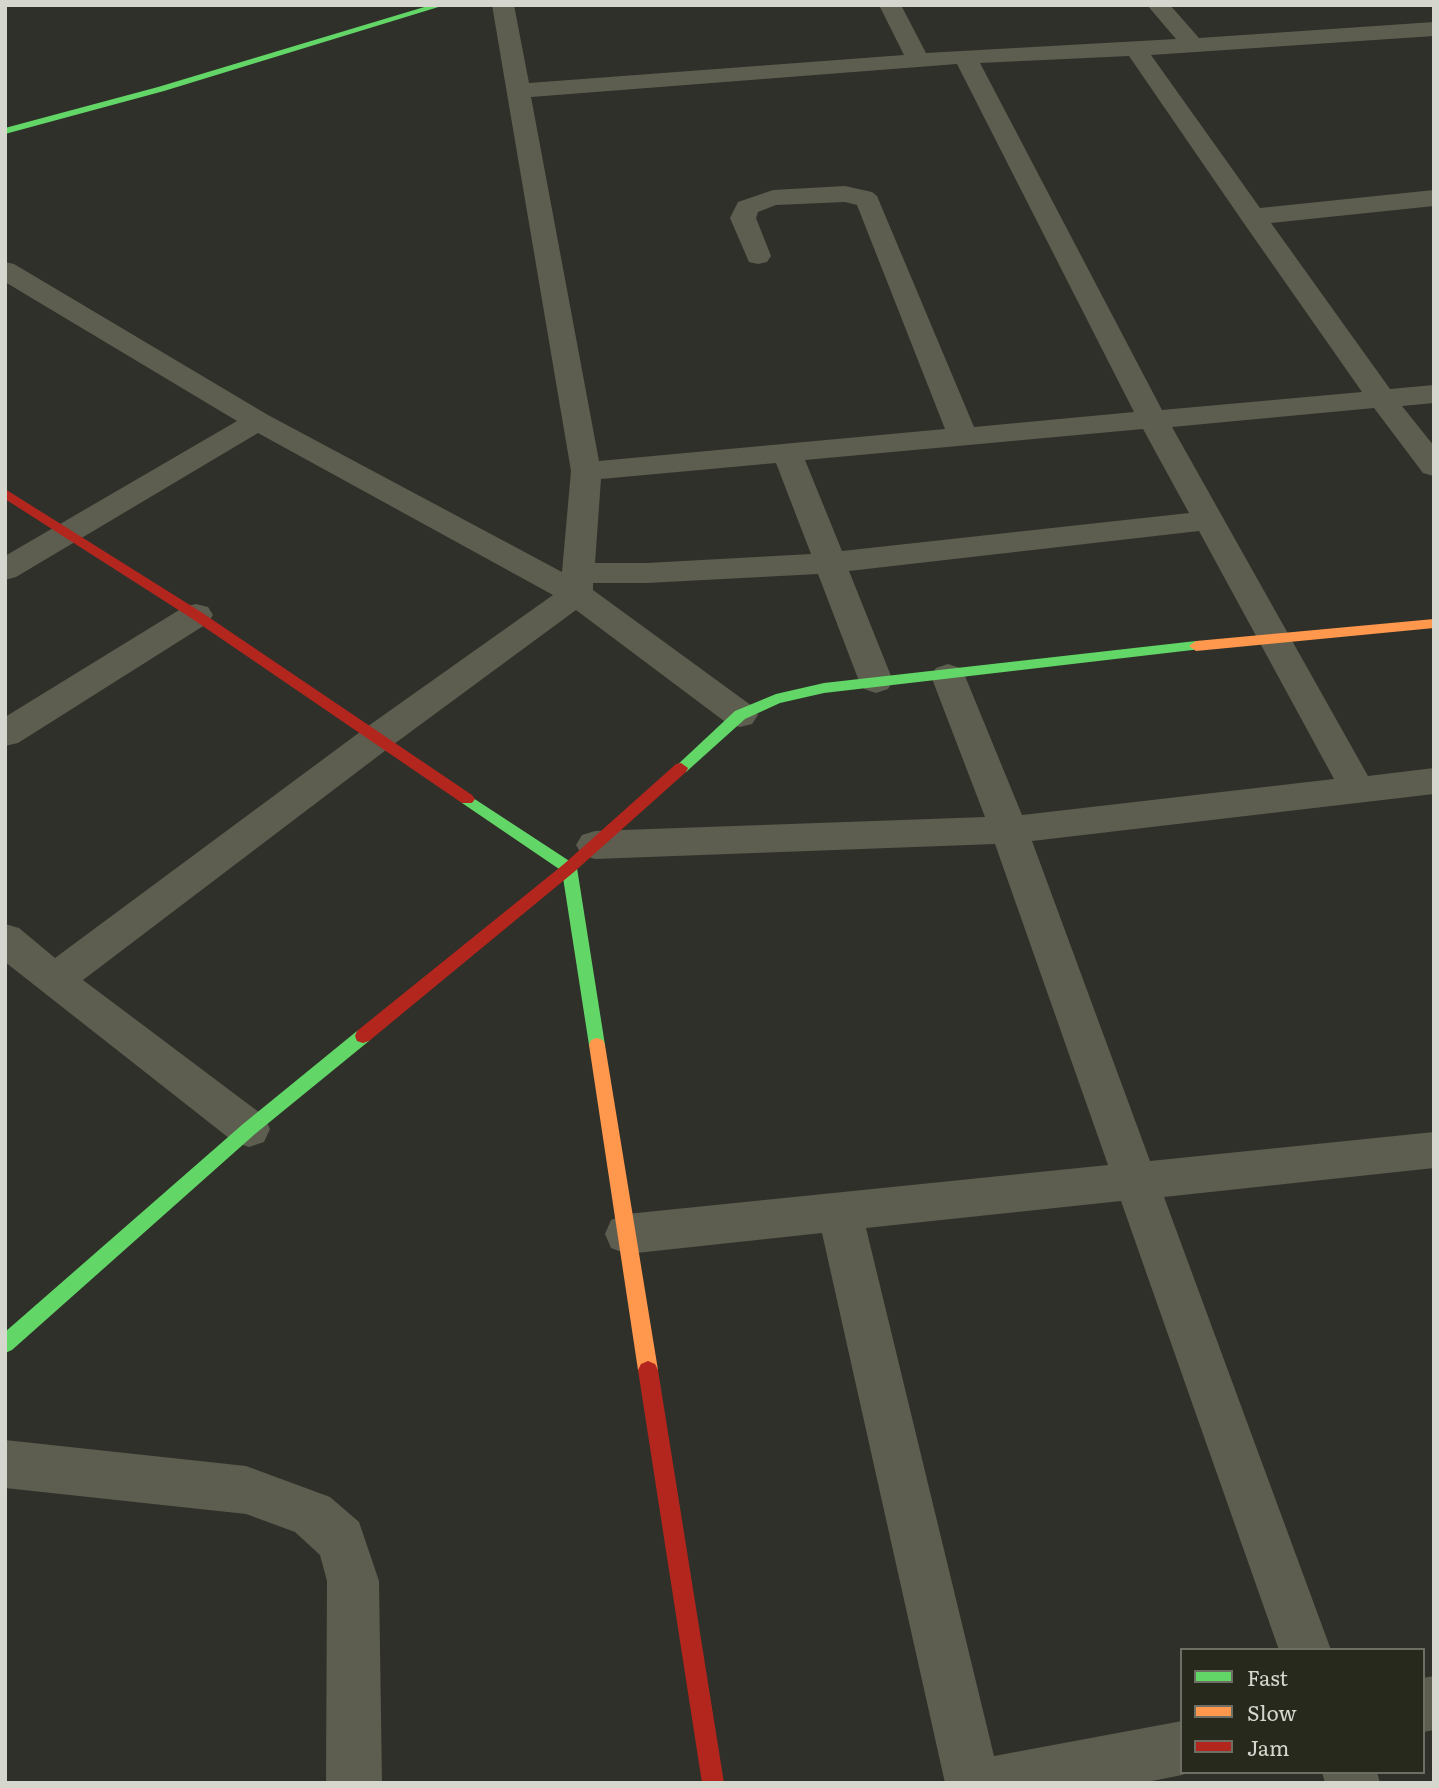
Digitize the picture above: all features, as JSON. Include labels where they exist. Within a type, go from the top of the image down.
[{"type":"street","points":[[5,115],[398,5]]},
{"type":"street","points":[[5,131],[174,85],[441,5]]},
{"type":"street","points":[[503,5],[586,471],[577,584]]},
{"type":"street","points":[[890,5],[919,62]]},
{"type":"street","points":[[1158,5],[1192,44]]},
{"type":"street","points":[[517,91],[964,57],[1135,49],[1434,29]]},
{"type":"street","points":[[1135,49],[1382,399],[1434,467]]},
{"type":"street","points":[[964,57],[1152,418],[1357,789]]},
{"type":"street","points":[[758,256],[743,218],[747,207],[772,198],[845,194],[863,197],[868,201],[964,436]]},
{"type":"street","points":[[1252,217],[1434,198]]},
{"type":"street","points":[[5,270],[258,421],[577,584],[740,715]]},
{"type":"street","points":[[5,300],[34,287]]},
{"type":"street","points":[[586,471],[1434,394]]},
{"type":"street","points":[[5,570],[258,421]]},
{"type":"street","points":[[787,452],[876,681]]},
{"type":"street","points":[[5,493],[196,615],[377,738],[582,856],[1009,830],[1357,789],[1433,784]]},
{"type":"street","points":[[54,980],[577,584],[647,573],[830,563],[1209,520]]},
{"type":"street","points":[[5,734],[196,615]]},
{"type":"street","points":[[5,1344],[249,1129],[582,856],[740,715],[776,699],[824,688],[876,681],[948,676],[1274,637],[1434,623]]},
{"type":"street","points":[[948,676],[1009,830],[1304,1648]]},
{"type":"street","points":[[582,856],[627,1234],[713,1783]]},
{"type":"street","points":[[5,939],[54,980],[249,1129]]},
{"type":"street","points":[[627,1234],[1434,1150]]},
{"type":"street","points":[[839,1210],[973,1783]]},
{"type":"street","points":[[5,1464],[246,1490],[312,1514],[341,1540],[353,1581],[355,1783]]},
{"type":"street","points":[[995,1783],[1180,1748]]},
{"type":"traffic: fast","points":[[5,131],[161,89],[441,5]]},
{"type":"traffic: fast","points":[[681,768],[740,715],[776,699],[824,688],[1196,646]]},
{"type":"traffic: fast","points":[[467,799],[569,868],[597,1045]]},
{"type":"traffic: fast","points":[[5,1344],[249,1129],[363,1036]]},
{"type":"traffic: slow","points":[[1196,646],[1434,623]]},
{"type":"traffic: slow","points":[[597,1045],[648,1370]]},
{"type":"traffic: jam","points":[[5,493],[196,615],[467,799]]},
{"type":"traffic: jam","points":[[363,1036],[569,868],[681,768]]},
{"type":"traffic: jam","points":[[648,1370],[713,1783]]}]
